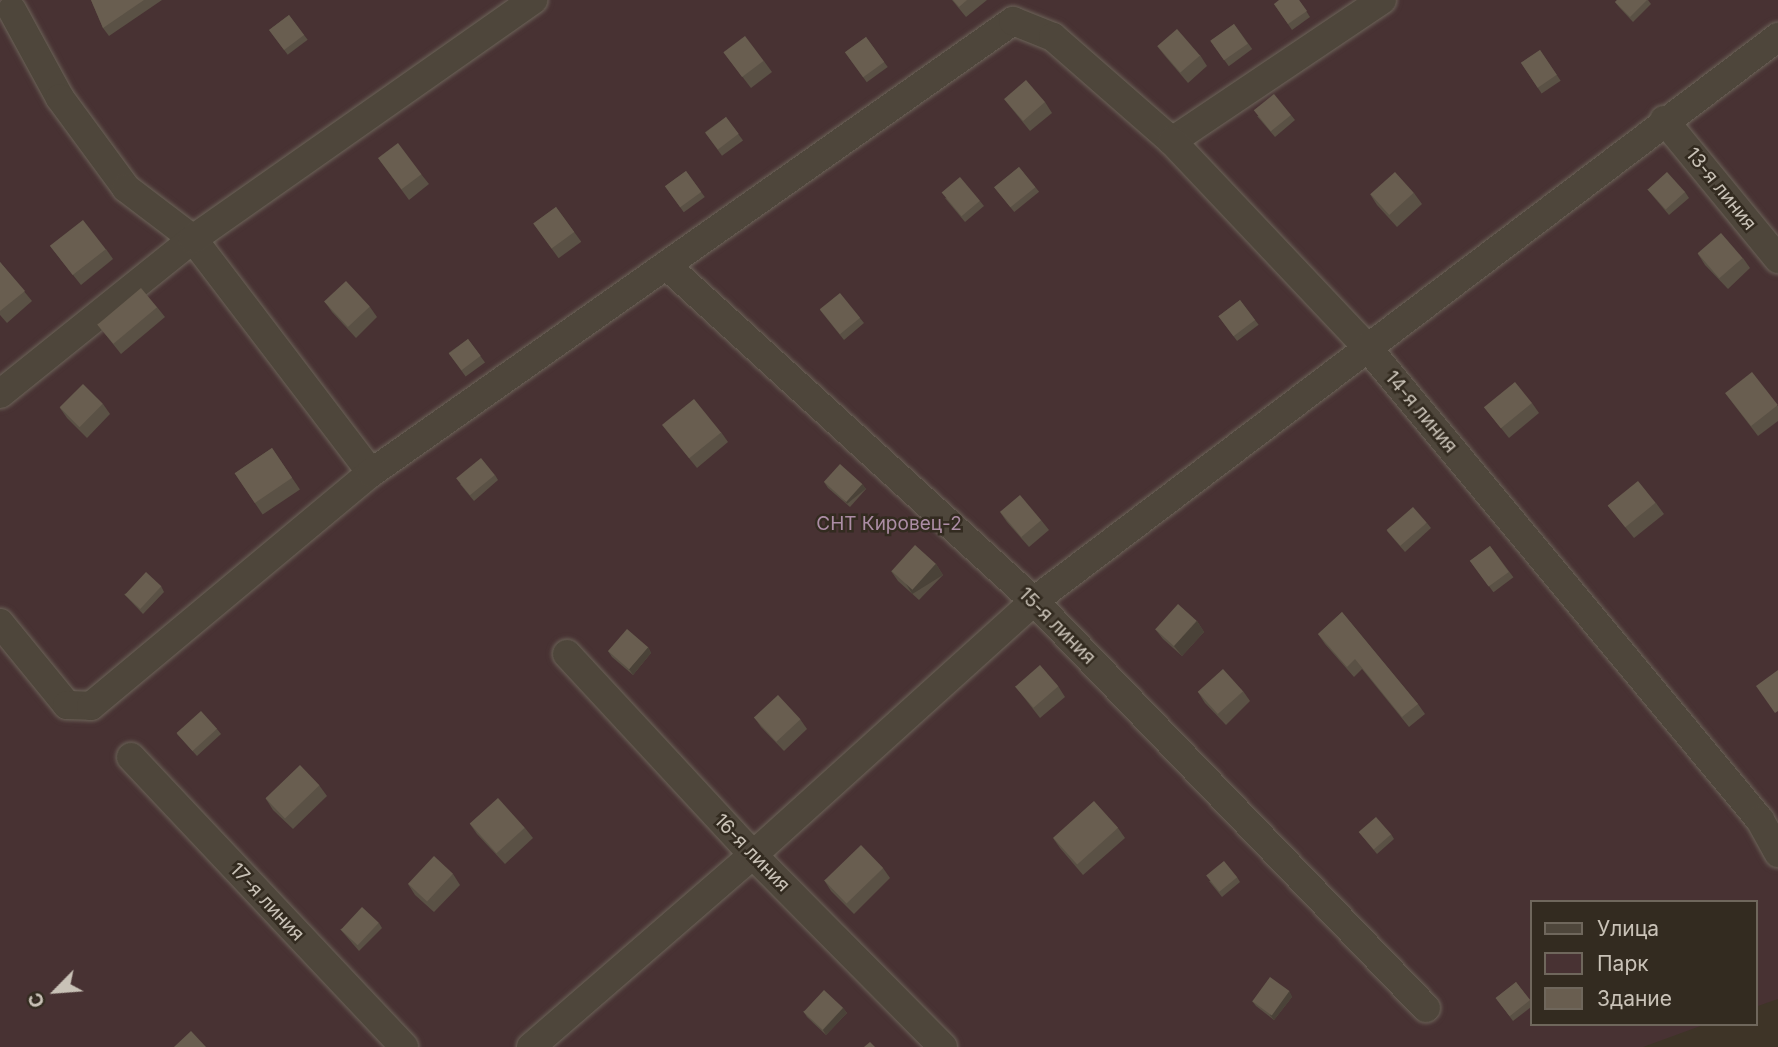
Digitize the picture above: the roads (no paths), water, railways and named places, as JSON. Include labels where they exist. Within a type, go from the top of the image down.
[{"type":"street","points":[[0,394],[193,239],[533,0]]},
{"type":"street","points":[[1172,141],[1382,0]]},
{"type":"street","points":[[13,10],[60,98],[126,188],[193,239],[371,473]]},
{"type":"street","name":"14-я линия","points":[[667,266],[1013,21],[1054,37],[1172,141],[1367,347],[1760,820],[1778,853]]},
{"type":"street","points":[[531,1047],[753,855],[1034,601],[1664,120],[1778,37]]},
{"type":"street","name":"13-я линия","points":[[1664,120],[1778,258]]},
{"type":"street","points":[[0,623],[67,705],[91,706],[371,473],[667,266]]},
{"type":"street","name":"15-я линия","points":[[667,266],[1034,601],[1426,1008]]},
{"type":"street","name":"16-я линия","points":[[567,654],[753,855],[943,1047]]},
{"type":"street","name":"17-я линия","points":[[131,757],[404,1047]]},
{"type":"park label","name":"СНТ Кировец-2","points":[[889,524]]}]
